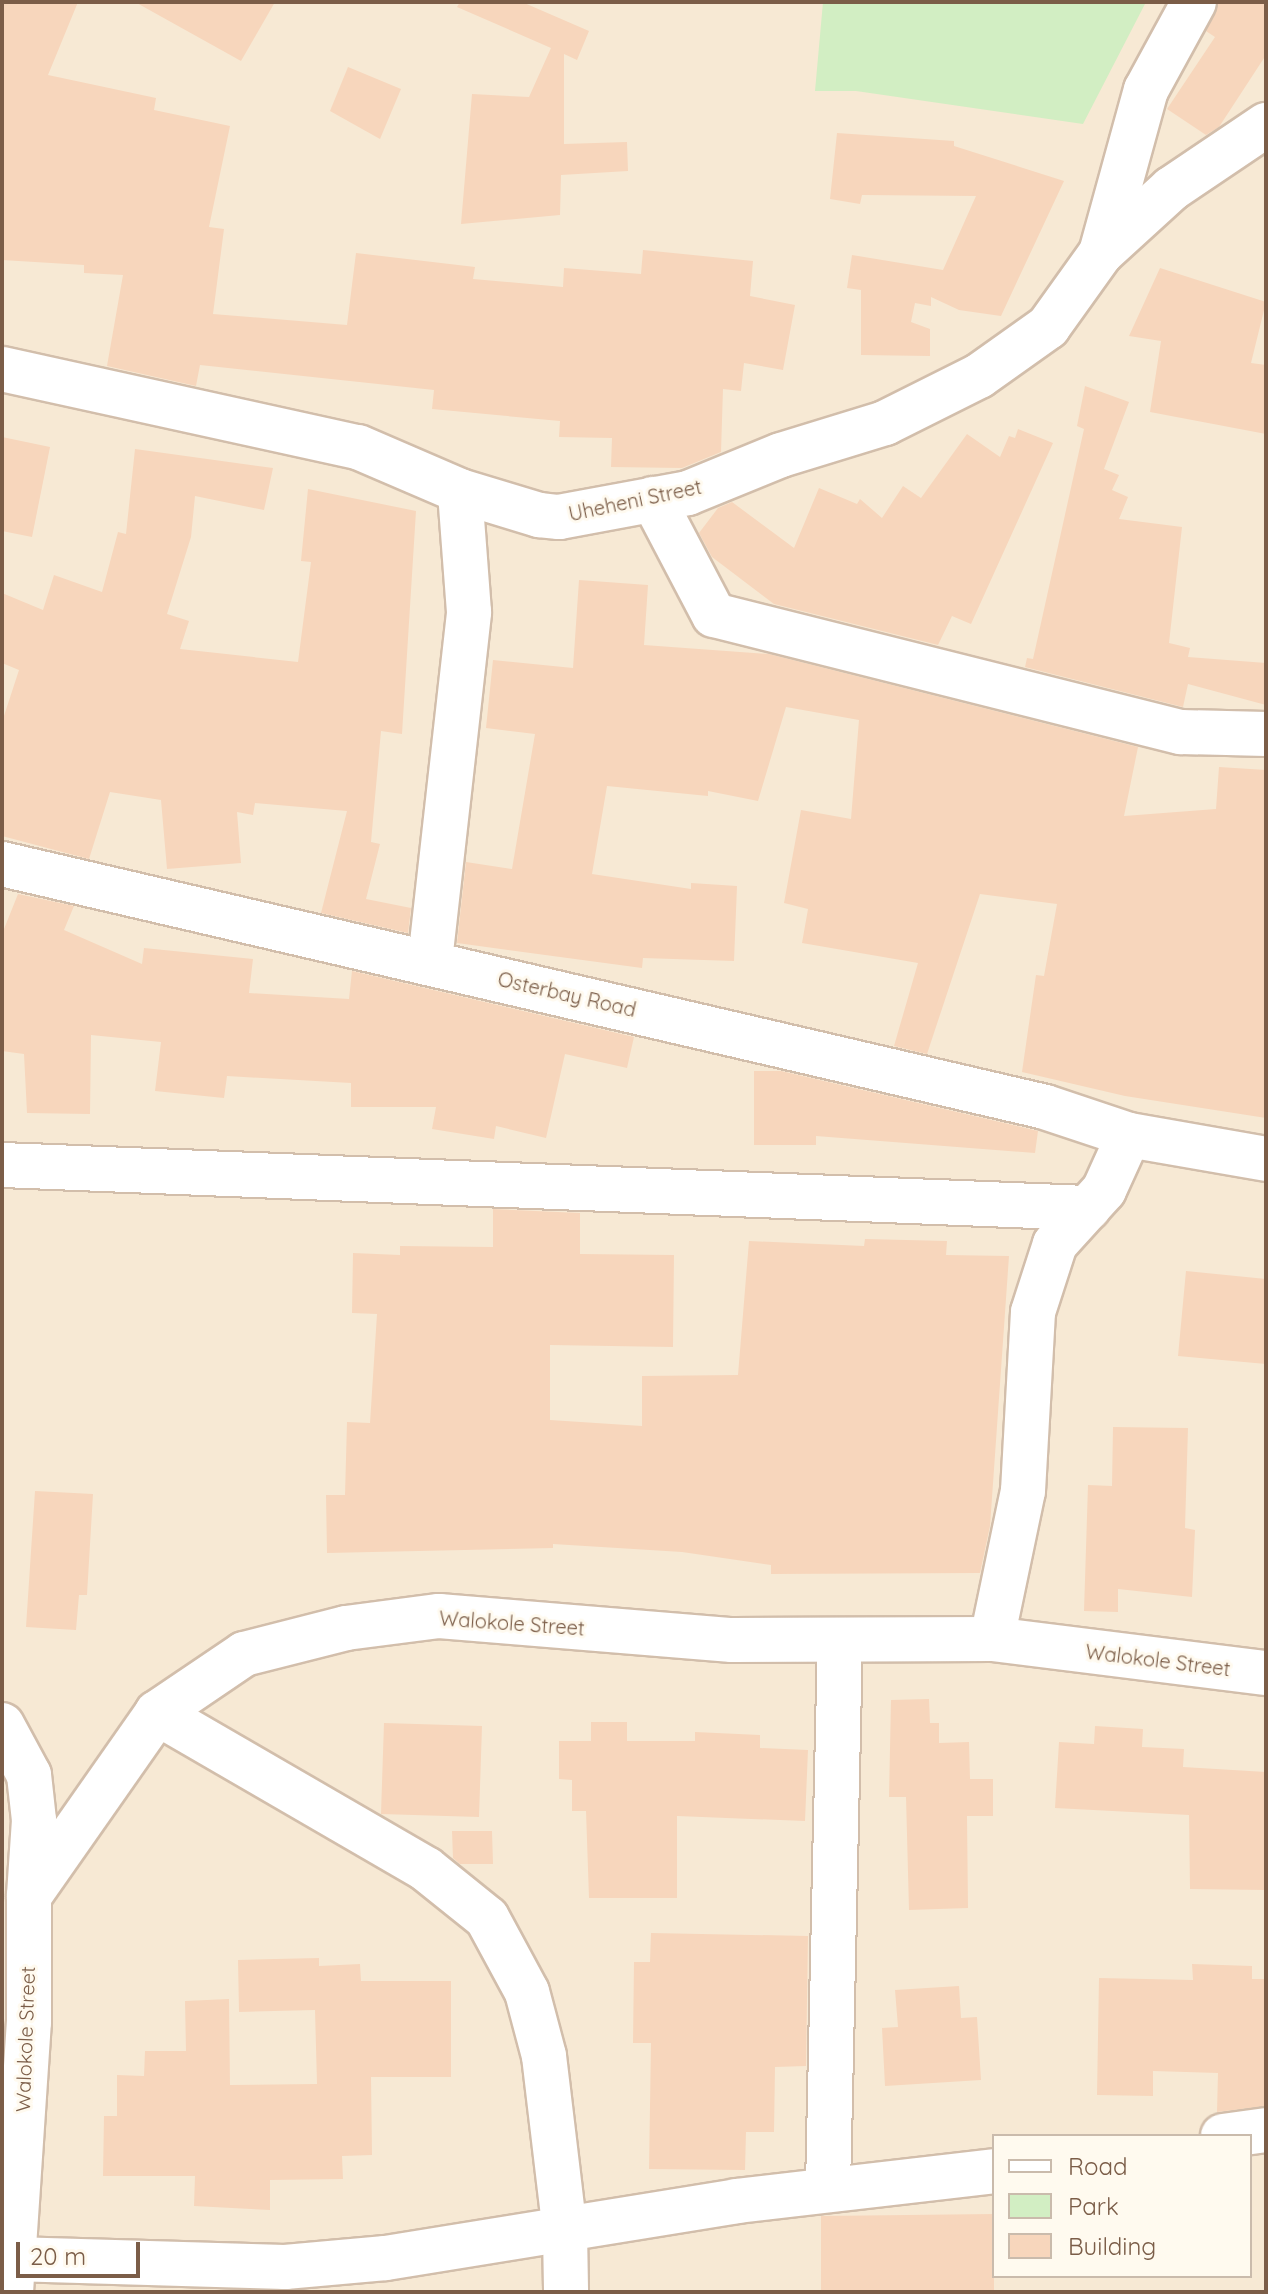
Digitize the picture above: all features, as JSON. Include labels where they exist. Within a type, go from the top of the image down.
[{"type":"street","points":[[1101,253],[1146,90],[1194,2]]},
{"type":"street","name":"Uheheni Street","points":[[2,369],[358,447],[460,491],[559,517],[688,493],[781,455],[885,423],[979,376],[1048,327],[1101,253],[1171,189],[1266,125]]},
{"type":"street","points":[[430,961],[469,612],[460,491]]},
{"type":"street","points":[[653,499],[714,615],[1181,732],[1266,734]]},
{"type":"street","name":"Osterbay Road","points":[[2,864],[245,924],[430,961],[1045,1107],[1129,1135],[1266,1159]]},
{"type":"street","points":[[992,1639],[1023,1491],[1033,1312],[1055,1244],[1104,1190],[1129,1135]]},
{"type":"street","points":[[2,1165],[1088,1208]]},
{"type":"street","name":"Walokole Street","points":[[12,2276],[29,2022],[29,1896],[157,1713],[244,1654],[346,1628],[439,1616],[732,1640],[992,1639],[1266,1673]]},
{"type":"street","points":[[828,2188],[840,1640]]},
{"type":"street","points":[[157,1713],[414,1861],[487,1918],[527,1992],[544,2056],[565,2232],[566,2292]]},
{"type":"street","points":[[2,1725],[29,1775],[34,1820],[29,1896]]},
{"type":"street","points":[[1237,2134],[1266,2130]]},
{"type":"street","points":[[12,2276],[285,2267],[565,2232],[828,2188],[992,2171]]},
{"type":"shaded area","points":[[2,2],[1266,2],[1266,2292],[2,2292]]},
{"type":"green space","points":[[823,2],[1146,2],[1083,124],[856,91],[815,91]]},
{"type":"building","points":[[2,2],[78,2],[48,75],[156,98],[154,110],[230,126],[209,227],[224,229],[213,314],[347,325],[356,253],[475,267],[473,279],[563,287],[564,268],[641,274],[643,250],[753,261],[750,296],[795,305],[783,370],[744,363],[741,391],[723,389],[721,452],[682,468],[611,467],[612,438],[559,437],[560,421],[432,409],[434,390],[200,365],[196,386],[107,366],[123,275],[84,273],[84,265],[2,260]]},
{"type":"building","points":[[135,2],[275,2],[241,61]]},
{"type":"building","points":[[460,2],[522,2],[589,31],[577,60],[564,54],[564,144],[627,142],[628,171],[561,175],[560,215],[461,224],[472,94],[529,97],[551,48],[457,7]]},
{"type":"building","points":[[1219,2],[1266,2],[1266,55],[1219,127],[1206,135],[1167,109],[1215,37],[1206,31]]},
{"type":"building","points":[[348,67],[401,89],[380,139],[330,111]]},
{"type":"building","points":[[837,133],[954,141],[954,146],[1064,181],[1001,316],[959,310],[931,297],[931,306],[915,303],[911,322],[930,329],[930,356],[861,355],[861,290],[847,288],[852,255],[943,270],[976,196],[862,195],[860,204],[830,199]]},
{"type":"building","points":[[1160,268],[1266,302],[1251,363],[1266,365],[1266,434],[1150,412],[1161,341],[1129,336]]},
{"type":"building","points":[[1085,386],[1129,402],[1104,469],[1119,475],[1112,490],[1128,497],[1119,519],[1182,527],[1169,643],[1190,648],[1188,657],[1266,663],[1266,705],[1188,684],[1183,707],[1025,667],[1027,658],[1033,659],[1084,429],[1077,426]]},
{"type":"building","points":[[1018,429],[1053,443],[971,624],[952,616],[938,645],[774,604],[712,557],[699,533],[718,508],[732,502],[794,548],[819,488],[857,504],[860,499],[882,518],[903,486],[921,498],[967,434],[1000,457],[1009,436],[1015,438]]},
{"type":"building","points":[[2,437],[50,447],[32,537],[2,531]]},
{"type":"building","points":[[135,449],[273,468],[264,510],[195,496],[191,537],[167,614],[189,621],[180,649],[298,662],[311,562],[301,561],[308,489],[416,511],[402,734],[381,731],[371,842],[380,844],[366,899],[411,908],[408,933],[321,913],[347,811],[255,803],[253,815],[237,812],[241,863],[167,869],[161,800],[110,792],[89,859],[2,836],[2,722],[19,670],[2,663],[2,593],[43,610],[54,575],[102,592],[118,532],[126,534]]},
{"type":"building","points":[[579,580],[648,585],[644,645],[769,654],[1138,747],[1124,816],[1216,809],[1219,767],[1266,770],[1266,1118],[1125,1096],[1022,1072],[1036,975],[1044,976],[1057,904],[980,894],[927,1054],[894,1046],[918,963],[802,943],[808,909],[784,903],[801,810],[851,819],[859,720],[786,707],[758,801],[708,791],[708,796],[607,786],[592,874],[691,889],[691,883],[737,886],[734,961],[643,958],[642,968],[457,943],[466,862],[512,869],[535,734],[486,728],[493,660],[573,668]]},
{"type":"building","points":[[18,894],[74,906],[64,930],[142,964],[144,948],[253,959],[249,993],[349,999],[352,971],[634,1037],[627,1068],[565,1054],[546,1138],[496,1126],[494,1139],[432,1129],[436,1107],[351,1107],[351,1083],[227,1076],[224,1098],[155,1091],[161,1042],[91,1035],[90,1114],[27,1113],[24,1054],[2,1051],[2,934]]},
{"type":"building","points":[[754,1071],[781,1071],[1038,1131],[1035,1153],[816,1136],[816,1145],[754,1145]]},
{"type":"building","points":[[493,1209],[580,1213],[580,1254],[674,1255],[673,1347],[550,1345],[550,1420],[642,1426],[642,1376],[738,1375],[749,1241],[864,1246],[865,1239],[947,1241],[946,1255],[1009,1256],[990,1526],[980,1573],[771,1574],[771,1565],[682,1552],[553,1544],[553,1548],[327,1553],[326,1495],[345,1495],[347,1422],[370,1423],[377,1314],[352,1313],[353,1253],[400,1255],[400,1246],[493,1247]]},
{"type":"building","points":[[1186,1271],[1266,1279],[1266,1364],[1178,1356]]},
{"type":"building","points":[[1113,1427],[1188,1428],[1185,1528],[1195,1530],[1192,1597],[1118,1589],[1118,1612],[1084,1611],[1088,1485],[1112,1486]]},
{"type":"building","points":[[35,1491],[93,1494],[87,1595],[79,1595],[76,1630],[26,1627]]},
{"type":"building","points":[[929,1699],[930,1723],[939,1723],[939,1743],[969,1742],[970,1779],[993,1779],[993,1816],[967,1816],[968,1908],[909,1910],[906,1797],[889,1797],[891,1700]]},
{"type":"building","points":[[591,1722],[627,1722],[627,1741],[695,1741],[695,1732],[760,1735],[760,1748],[808,1750],[805,1821],[677,1816],[677,1898],[589,1898],[586,1811],[572,1811],[572,1780],[559,1779],[559,1741],[591,1741]]},
{"type":"building","points":[[384,1723],[482,1726],[479,1817],[381,1814]]},
{"type":"building","points":[[1095,1726],[1143,1729],[1142,1747],[1184,1749],[1183,1767],[1266,1772],[1266,1890],[1190,1889],[1189,1815],[1055,1808],[1059,1742],[1094,1744]]},
{"type":"building","points":[[452,1831],[492,1831],[493,1864],[460,1864],[453,1858]]},
{"type":"building","points":[[651,1933],[808,1936],[806,2066],[775,2067],[774,2132],[746,2132],[745,2170],[649,2169],[651,2043],[633,2043],[634,1962],[650,1962]]},
{"type":"building","points":[[319,1958],[319,1966],[360,1964],[361,1981],[451,1981],[451,2077],[371,2077],[372,2155],[342,2156],[343,2179],[270,2180],[270,2210],[194,2206],[195,2176],[103,2176],[104,2116],[117,2116],[117,2075],[144,2076],[145,2051],[186,2051],[185,2001],[229,1999],[230,2085],[317,2084],[315,2010],[239,2012],[238,1960]]},
{"type":"building","points":[[1192,1964],[1252,1966],[1252,1979],[1266,1979],[1266,2106],[1217,2112],[1218,2073],[1153,2071],[1153,2096],[1097,2095],[1099,1978],[1193,1980]]},
{"type":"building","points":[[959,1986],[961,2018],[977,2017],[981,2080],[885,2086],[882,2028],[898,2027],[895,1990]]},
{"type":"building","points":[[992,2214],[994,2292],[821,2292],[821,2216]]}]
